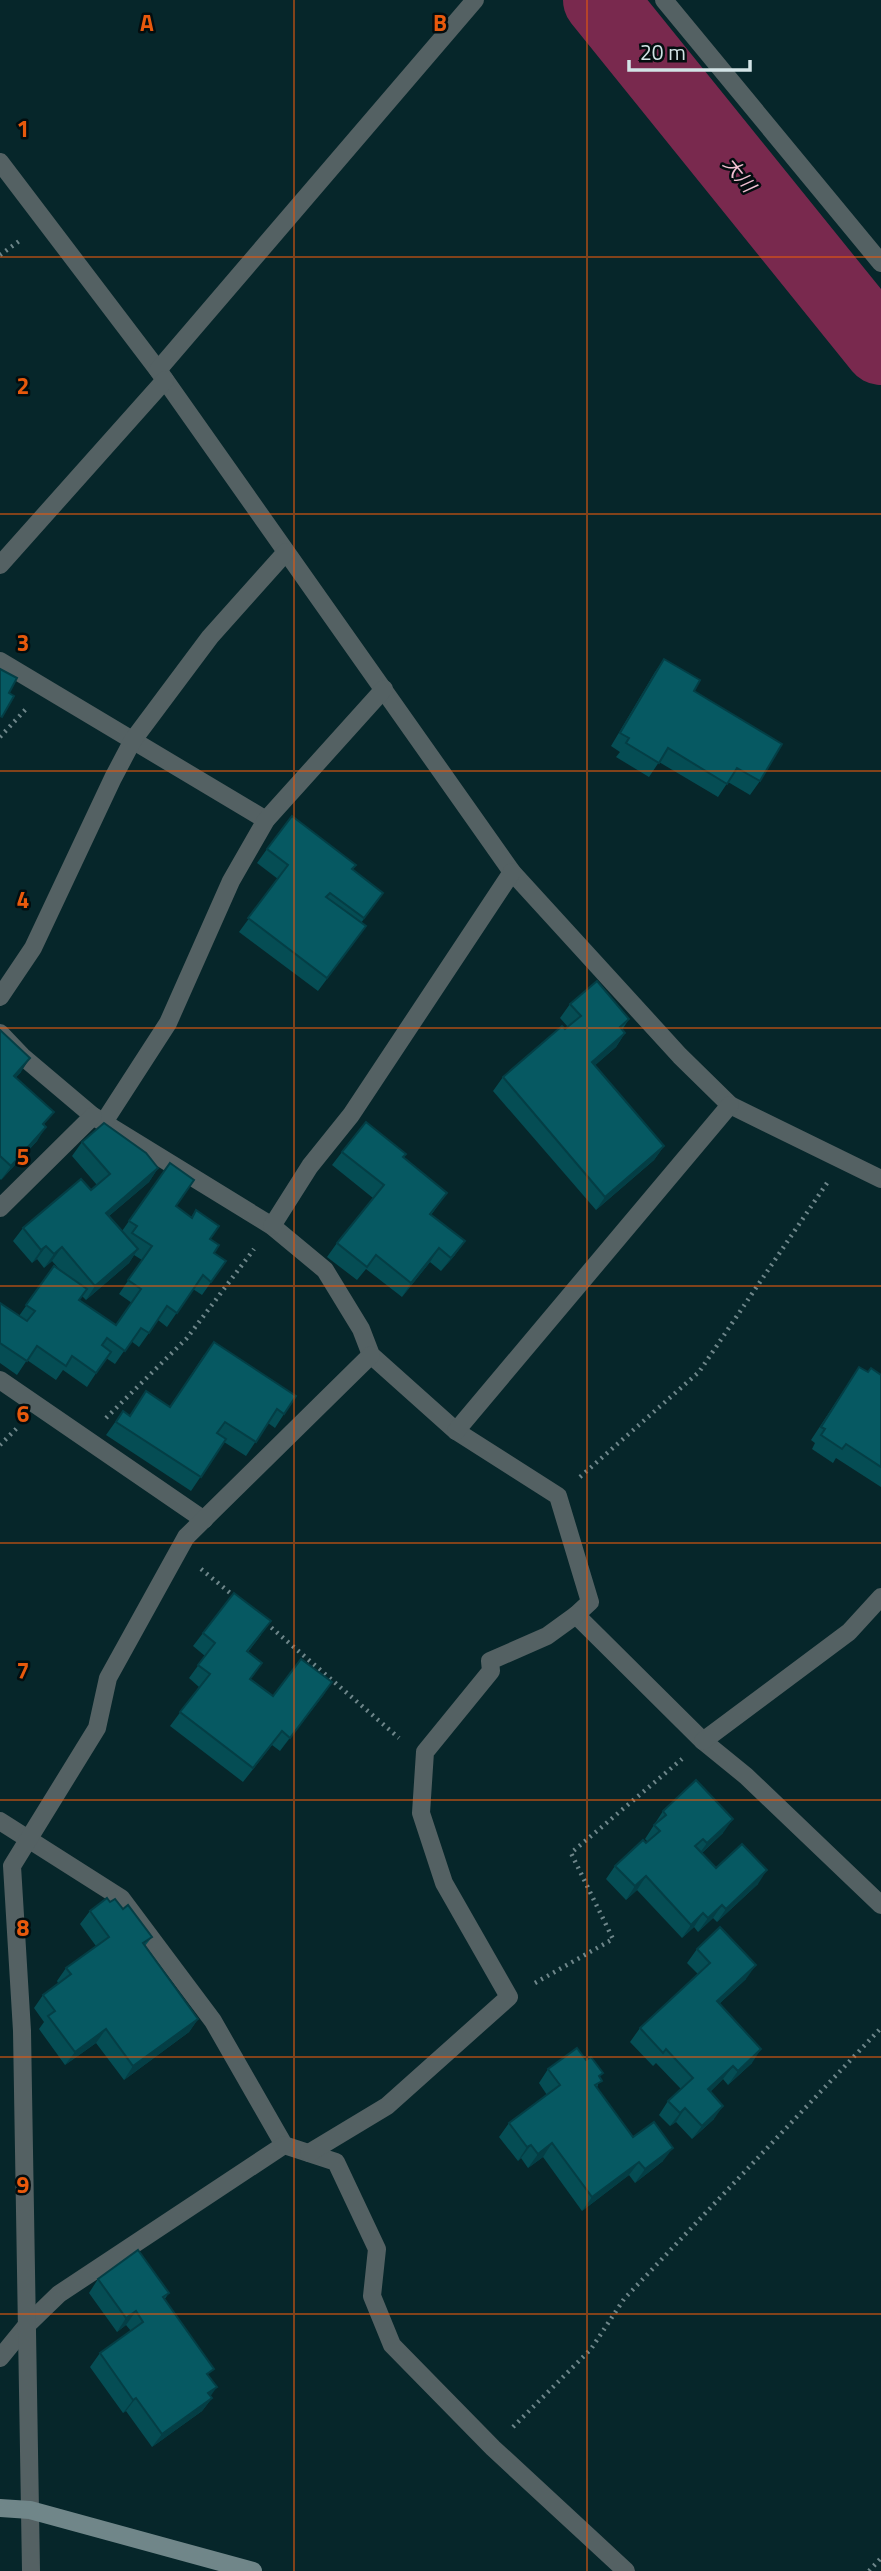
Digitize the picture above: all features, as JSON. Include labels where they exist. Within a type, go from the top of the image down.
[{"type":"street","points":[[0,565],[475,0]]},
{"type":"street","points":[[664,0],[881,263]]},
{"type":"street","points":[[0,162],[162,375],[512,872],[680,1056],[730,1105],[881,1179]]},
{"type":"street","points":[[0,996],[33,948],[132,740],[210,637],[286,552]]},
{"type":"street","points":[[0,661],[266,820]]},
{"type":"street","points":[[0,1208],[98,1119],[168,1023],[231,881],[266,820],[384,689]]},
{"type":"street","points":[[272,1226],[310,1166],[351,1115],[512,872]]},
{"type":"street","points":[[0,1033],[22,1056],[98,1119],[272,1226],[325,1270],[361,1329],[371,1355],[456,1430],[558,1496],[590,1602],[547,1636],[490,1661],[491,1671],[425,1752],[421,1812],[444,1883],[509,1997],[387,2106],[309,2153]]},
{"type":"street","points":[[456,1430],[730,1105]]},
{"type":"street","points":[[31,2571],[22,2031],[6,1872],[97,1728],[108,1678],[186,1537],[371,1355]]},
{"type":"street","points":[[0,1380],[204,1520]]},
{"type":"street","points":[[703,1741],[849,1632],[881,1597]]},
{"type":"street","points":[[576,1615],[703,1741],[746,1776],[881,1905]]},
{"type":"street","points":[[0,1821],[121,1898],[213,2021],[284,2145],[336,2162],[377,2249],[372,2296],[392,2345],[493,2448],[626,2571]]},
{"type":"street","points":[[0,2357],[27,2325],[59,2294],[284,2145]]},
{"type":"street","points":[[0,2508],[30,2510],[253,2571]]},
{"type":"path","points":[[558,1496],[699,1372],[843,1160]]},
{"type":"path","points":[[86,1439],[187,1338],[272,1226]]},
{"type":"path","points":[[178,1551],[243,1604]]},
{"type":"path","points":[[264,1622],[404,1742],[425,1752]]},
{"type":"path","points":[[509,1997],[613,1939],[571,1853],[703,1741]]},
{"type":"path","points":[[493,2448],[591,2349],[624,2299],[881,2028]]},
{"type":"path","points":[[869,2571],[881,2558]]},
{"type":"building","points":[[664,659],[700,680],[694,691],[782,744],[760,781],[737,768],[727,784],[668,748],[659,763],[626,743],[629,738],[620,733]]},
{"type":"building","points":[[0,669],[17,678],[9,693],[14,696],[2,717],[0,716]]},
{"type":"building","points":[[292,816],[356,865],[352,869],[383,893],[364,918],[330,893],[326,897],[366,926],[327,978],[248,918],[288,865],[267,849]]},
{"type":"building","points":[[597,981],[629,1019],[620,1027],[625,1033],[592,1062],[664,1146],[605,1197],[503,1077],[562,1026],[565,1029],[581,1016],[570,1004]]},
{"type":"building","points":[[0,1030],[30,1058],[14,1076],[54,1112],[43,1124],[46,1127],[11,1166],[0,1156]]},
{"type":"building","points":[[366,1122],[406,1154],[403,1157],[447,1193],[430,1214],[465,1241],[451,1258],[439,1248],[411,1283],[376,1255],[367,1267],[337,1243],[384,1185],[342,1152]]},
{"type":"building","points":[[104,1123],[146,1153],[158,1168],[106,1213],[138,1249],[95,1286],[62,1247],[54,1254],[46,1246],[41,1250],[23,1228],[81,1179],[91,1190],[110,1174],[82,1142]]},
{"type":"building","points":[[170,1163],[194,1180],[176,1206],[192,1218],[196,1210],[219,1226],[210,1239],[219,1245],[214,1253],[226,1261],[211,1282],[203,1275],[177,1313],[167,1306],[149,1333],[141,1328],[125,1351],[107,1338],[102,1345],[111,1352],[96,1373],[72,1356],[66,1366],[37,1346],[27,1361],[0,1343],[0,1303],[27,1321],[35,1311],[26,1305],[54,1266],[87,1289],[79,1300],[116,1325],[141,1289],[128,1280],[152,1246],[132,1233],[137,1226],[129,1221]]},
{"type":"building","points":[[214,1342],[296,1396],[284,1414],[277,1409],[256,1442],[225,1422],[217,1433],[226,1439],[201,1477],[116,1422],[123,1411],[130,1416],[146,1391],[170,1407]]},
{"type":"building","points":[[859,1367],[868,1372],[871,1368],[881,1375],[881,1467],[846,1444],[842,1449],[821,1435],[825,1429],[821,1427]]},
{"type":"building","points":[[234,1593],[271,1621],[247,1651],[262,1663],[250,1679],[273,1696],[301,1659],[332,1682],[290,1738],[282,1731],[253,1768],[180,1712],[210,1674],[198,1665],[215,1643],[203,1633]]},
{"type":"building","points":[[696,1780],[733,1819],[707,1843],[703,1839],[695,1846],[716,1868],[742,1844],[767,1870],[726,1909],[722,1905],[708,1918],[703,1913],[691,1925],[646,1876],[635,1886],[615,1866],[643,1840],[646,1843],[660,1831],[654,1825],[666,1815],[663,1811]]},
{"type":"building","points":[[107,1898],[110,1902],[115,1899],[123,1909],[128,1905],[152,1937],[143,1943],[198,2019],[133,2066],[106,2029],[75,2052],[48,2016],[55,2011],[43,1995],[71,1974],[66,1968],[109,1937],[90,1911]]},
{"type":"building","points":[[720,1927],[756,1965],[717,2001],[761,2049],[738,2071],[733,2066],[708,2089],[723,2106],[702,2126],[685,2108],[680,2113],[668,2101],[693,2078],[666,2049],[663,2053],[640,2028],[710,1963],[697,1949]]},
{"type":"building","points":[[577,2048],[586,2060],[591,2057],[603,2073],[599,2076],[602,2081],[595,2085],[633,2137],[654,2122],[673,2148],[645,2169],[639,2162],[592,2197],[552,2143],[538,2154],[531,2145],[527,2147],[509,2123],[560,2085],[548,2069]]},
{"type":"building","points":[[138,2250],[169,2293],[163,2297],[214,2369],[207,2374],[217,2387],[208,2393],[212,2398],[162,2434],[136,2398],[133,2400],[100,2353],[143,2322],[136,2311],[126,2318],[98,2279]]},
{"type":"waterway","name":"大川","points":[[600,0],[881,348]]}]
